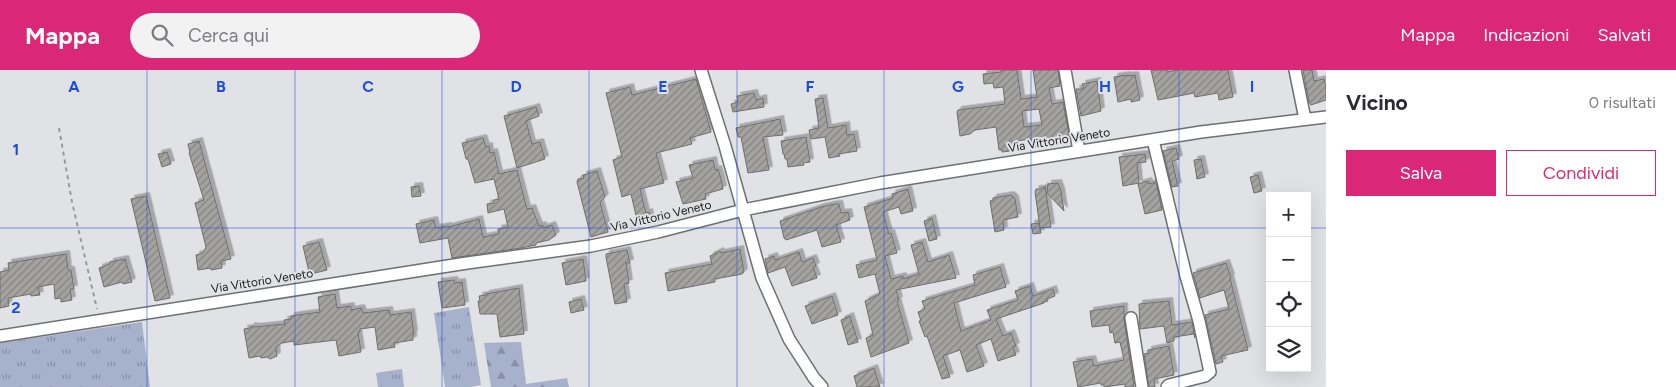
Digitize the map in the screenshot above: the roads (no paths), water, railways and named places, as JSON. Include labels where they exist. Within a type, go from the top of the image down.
[{"type":"street","points":[[701,70],[762,278],[789,339],[822,387]]},
{"type":"street","points":[[1066,70],[1079,151]]},
{"type":"street","points":[[1295,70],[1305,119]]},
{"type":"street","name":"Via Vittorio Veneto","points":[[0,336],[467,263],[591,246],[658,232],[743,210],[880,183],[1201,132],[1326,116]]},
{"type":"street","points":[[1153,140],[1186,276],[1199,320],[1210,372],[1205,376],[1167,387]]},
{"type":"street","points":[[1131,318],[1142,387]]}]
